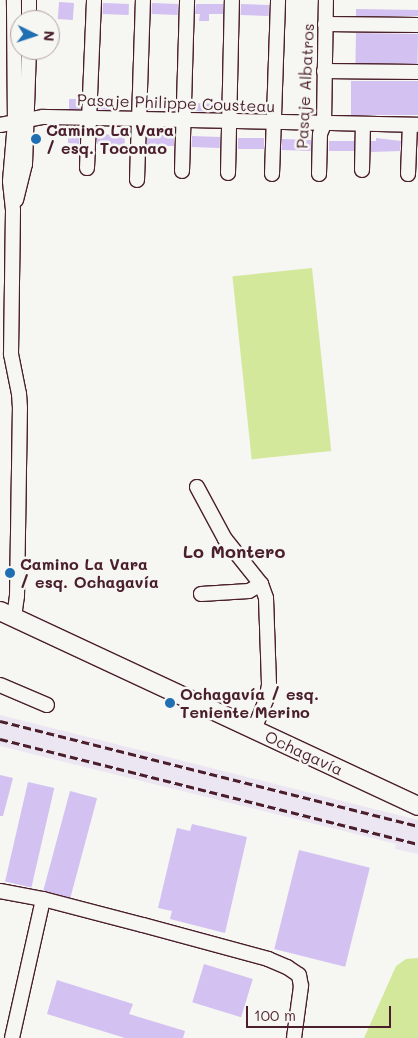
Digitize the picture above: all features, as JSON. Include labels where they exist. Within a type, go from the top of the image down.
[{"type":"main road","name":"Ochagavía","points":[[7,614],[418,806]]},
{"type":"street","points":[[7,614],[17,596],[20,408],[20,394],[7,367],[11,341],[13,210],[25,164],[14,0]]},
{"type":"street","points":[[87,168],[94,0]]},
{"type":"street","points":[[136,180],[143,0]]},
{"type":"street","points":[[182,171],[187,0]]},
{"type":"street","points":[[228,173],[232,0]]},
{"type":"street","points":[[272,174],[278,0]]},
{"type":"street","name":"Pasaje Albatros","points":[[319,174],[320,134],[324,124],[326,0]]},
{"type":"street","points":[[325,24],[418,26]]},
{"type":"street","points":[[22,122],[27,60]]},
{"type":"street","points":[[324,71],[418,72]]},
{"type":"street","name":"Pasaje Philippe Cousteau","points":[[0,125],[22,122],[43,116],[414,125]]},
{"type":"street","points":[[362,170],[363,124]]},
{"type":"street","points":[[408,174],[414,125]]},
{"type":"street","points":[[196,486],[225,539],[261,584],[266,598],[270,666],[266,700],[254,730]]},
{"type":"street","points":[[201,594],[249,591],[261,584]]},
{"type":"street","points":[[0,685],[46,705]]},
{"type":"street","points":[[0,891],[43,899],[268,959],[287,967],[299,975],[302,986],[294,1038]]},
{"type":"street","points":[[12,1038],[43,899]]},
{"type":"shaded area","points":[[0,715],[418,820],[418,854],[395,849],[396,844],[0,746]]},
{"type":"green space","points":[[312,268],[331,451],[252,459],[232,276]]},
{"type":"green space","points":[[418,958],[418,1038],[364,1038],[396,966],[406,959]]},
{"type":"building","points":[[59,2],[74,3],[73,20],[60,19]]},
{"type":"building","points":[[103,3],[129,4],[129,15],[103,14]]},
{"type":"building","points":[[152,3],[178,4],[178,15],[152,14]]},
{"type":"building","points":[[196,4],[223,4],[223,14],[209,14],[209,21],[199,21],[200,14],[195,14]]},
{"type":"building","points":[[241,4],[269,5],[269,16],[241,15]]},
{"type":"building","points":[[356,9],[418,10],[418,16],[356,16]]},
{"type":"building","points":[[356,33],[418,34],[417,64],[355,63]]},
{"type":"building","points":[[351,81],[418,81],[418,115],[351,115]]},
{"type":"building","points":[[69,99],[81,99],[81,109],[69,109]]},
{"type":"building","points":[[99,100],[111,101],[110,110],[98,109]]},
{"type":"building","points":[[148,102],[175,102],[175,110],[148,110]]},
{"type":"building","points":[[193,103],[221,104],[221,112],[193,111]]},
{"type":"building","points":[[238,104],[266,104],[265,113],[238,112]]},
{"type":"building","points":[[68,133],[80,133],[79,144],[68,143]]},
{"type":"building","points":[[97,134],[125,135],[125,145],[97,144]]},
{"type":"building","points":[[147,135],[174,135],[174,146],[147,146]]},
{"type":"building","points":[[192,136],[220,137],[220,148],[192,147]]},
{"type":"building","points":[[238,138],[264,138],[264,149],[238,149]]},
{"type":"building","points":[[376,138],[401,141],[400,151],[371,152],[371,141],[376,141]]},
{"type":"building","points":[[282,139],[311,140],[311,151],[282,150]]},
{"type":"building","points":[[329,141],[354,141],[354,151],[329,151]]},
{"type":"building","points":[[0,775],[13,778],[3,816],[0,816]]},
{"type":"building","points":[[28,782],[54,788],[31,887],[5,881]]},
{"type":"building","points":[[70,791],[97,798],[70,898],[43,890]]},
{"type":"building","points":[[192,824],[247,837],[225,933],[170,919],[172,911],[158,908],[177,828],[190,831]]},
{"type":"building","points":[[299,850],[370,868],[345,967],[274,949]]},
{"type":"building","points":[[204,964],[253,979],[241,1017],[192,1002]]},
{"type":"building","points":[[57,980],[133,1004],[129,1014],[185,1031],[183,1038],[125,1038],[47,1014]]},
{"type":"railway","points":[[0,721],[418,826]]},
{"type":"railway","points":[[0,739],[418,844]]},
{"type":"place","name":"Camino La Vara / esq. Toconao","points":[[36,139]]},
{"type":"place","name":"Camino La Vara / esq. Ochagavía","points":[[10,573]]},
{"type":"place","name":"Ochagavía / esq. Teniente Merino","points":[[170,703]]},
{"type":"district","name":"Lo Montero","points":[[234,551]]}]
